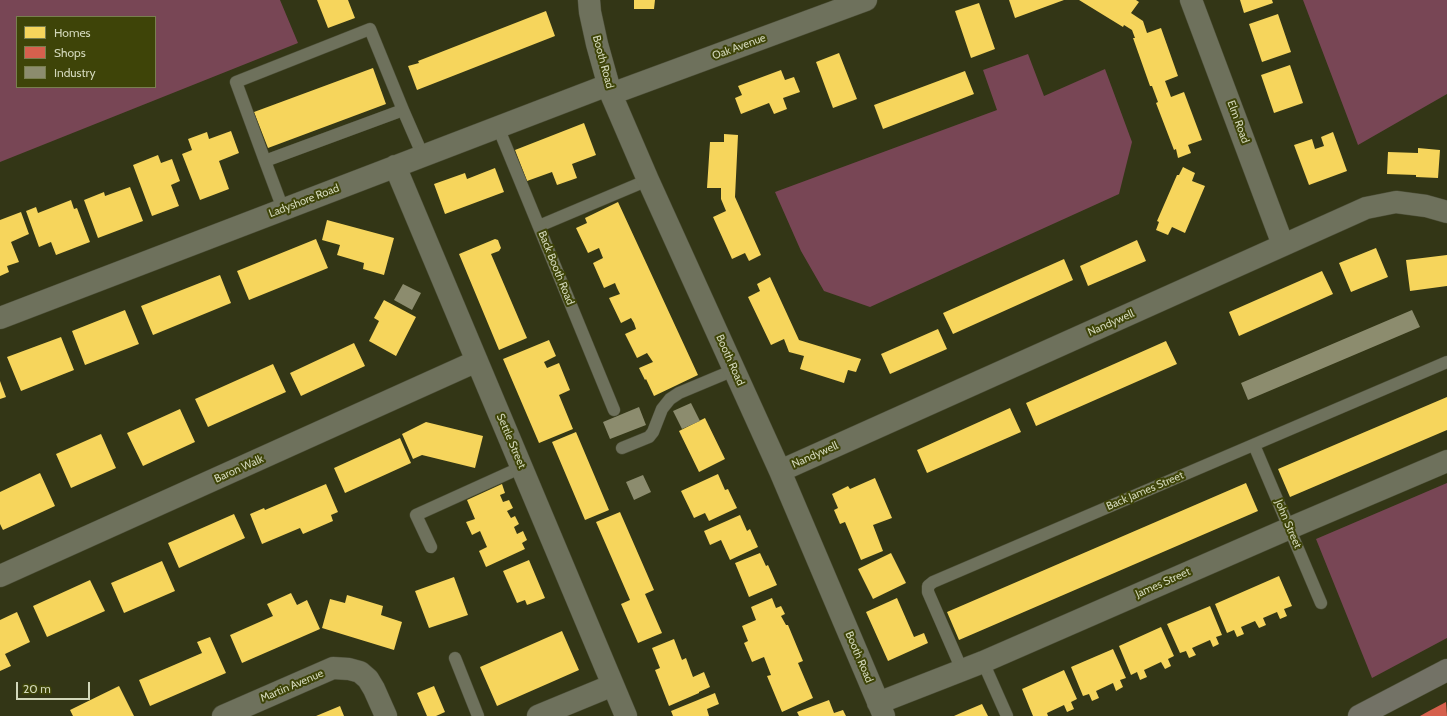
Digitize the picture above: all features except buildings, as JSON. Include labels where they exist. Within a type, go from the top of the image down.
[{"type":"main road","points":[[1359,716],[1447,670]]},
{"type":"street","name":"Booth Road","points":[[589,0],[597,44],[609,90],[648,180],[780,471],[881,709]]},
{"type":"street","name":"Oak Avenue","points":[[609,90],[866,0]]},
{"type":"street","name":"Elm Road","points":[[1191,0],[1283,245]]},
{"type":"street","name":"Ladyshore Road","points":[[0,318],[498,127],[609,90]]},
{"type":"street","name":"Settle Street","points":[[396,166],[626,716]]},
{"type":"street","name":"Nandywell","points":[[780,471],[1366,208],[1396,202],[1426,206],[1447,212]]},
{"type":"street","name":"Baron Walk","points":[[0,576],[477,361]]},
{"type":"street","name":"James Street","points":[[881,709],[962,670],[1447,461]]},
{"type":"street","name":"Martin Avenue","points":[[222,716],[333,668],[348,669],[360,672],[368,679],[386,716]]},
{"type":"street","points":[[538,716],[613,685]]},
{"type":"lane","points":[[283,209],[236,82],[370,29],[423,156]]},
{"type":"lane","points":[[265,161],[403,110]]},
{"type":"lane","name":"Back Booth Road","points":[[498,127],[614,410]]},
{"type":"lane","points":[[539,226],[648,180]]},
{"type":"lane","name":"Back James Street","points":[[962,670],[928,592],[928,586],[933,582],[1447,362]]},
{"type":"lane","points":[[622,448],[649,437],[653,432],[662,409],[670,399],[679,393],[734,370]]},
{"type":"lane","name":"John Street","points":[[1254,445],[1321,604]]},
{"type":"lane","points":[[431,547],[416,515],[522,467]]},
{"type":"lane","points":[[454,658],[478,716]]},
{"type":"lane","points":[[983,662],[1007,716]]},
{"type":"shaded area","points":[[0,0],[280,0],[298,43],[0,162]]},
{"type":"shaded area","points":[[1303,0],[1447,0],[1447,94],[1358,145]]},
{"type":"shaded area","points":[[1028,54],[1044,96],[1105,69],[1132,142],[1119,194],[870,307],[824,291],[801,251],[775,192],[997,110],[983,70]]},
{"type":"shaded area","points":[[1447,483],[1447,638],[1372,678],[1316,539]]}]
